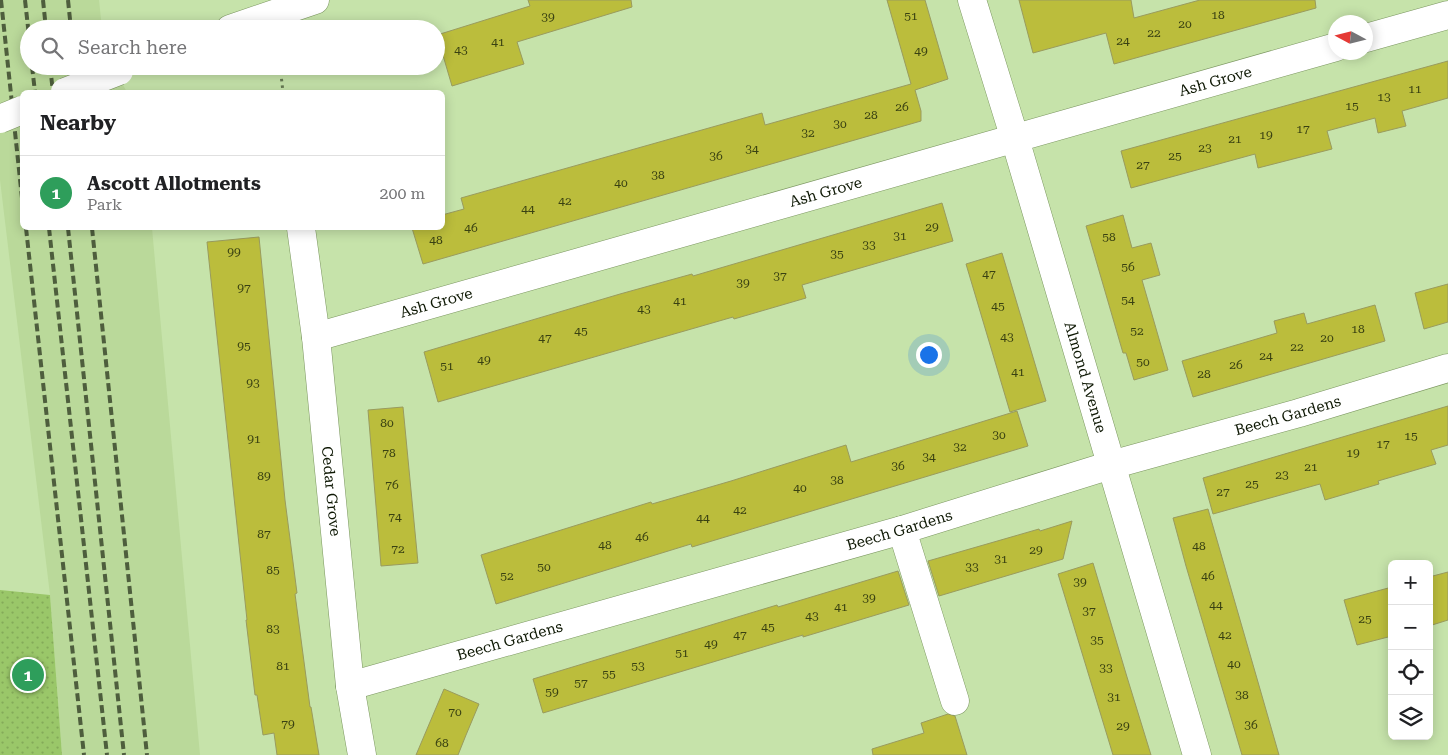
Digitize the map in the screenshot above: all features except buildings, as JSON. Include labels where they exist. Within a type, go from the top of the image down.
[{"type":"street","points":[[256,20],[315,0]]},
{"type":"street","name":"Almond Avenue","points":[[972,0],[1015,139],[1196,755]]},
{"type":"street","points":[[1373,36],[1448,15]]},
{"type":"street","name":"Ash Grove","points":[[316,337],[1328,49]]},
{"type":"street","points":[[70,90],[109,75]]},
{"type":"street","points":[[0,119],[20,111]]},
{"type":"street","name":"Cedar Grove","points":[[301,230],[316,337],[350,686],[362,755]]},
{"type":"street","name":"Beech Gardens","points":[[350,686],[902,530],[1111,465],[1298,413],[1448,368]]},
{"type":"street","points":[[902,530],[955,701]]},
{"type":"path","points":[[281,75],[282,90]]},
{"type":"shaded area","points":[[0,0],[99,0],[101,20],[20,20],[20,75],[117,75],[126,90],[20,90],[20,230],[152,230],[200,755],[62,755],[50,595],[0,180]]},
{"type":"shaded area","points":[[0,590],[50,595],[62,755],[0,755]]},
{"type":"railway","points":[[1,0],[20,179]]},
{"type":"railway","points":[[25,0],[27,20]]},
{"type":"railway","points":[[43,0],[45,20]]},
{"type":"railway","points":[[68,0],[70,20]]},
{"type":"railway","points":[[33,75],[35,90]]},
{"type":"railway","points":[[51,75],[53,90]]},
{"type":"railway","points":[[76,75],[78,90]]},
{"type":"railway","points":[[26,230],[84,755]]},
{"type":"railway","points":[[49,230],[107,755]]},
{"type":"railway","points":[[68,230],[124,755]]},
{"type":"railway","points":[[92,230],[147,755]]},
{"type":"place","name":"Ascott Allotments","points":[[28,675]]}]
